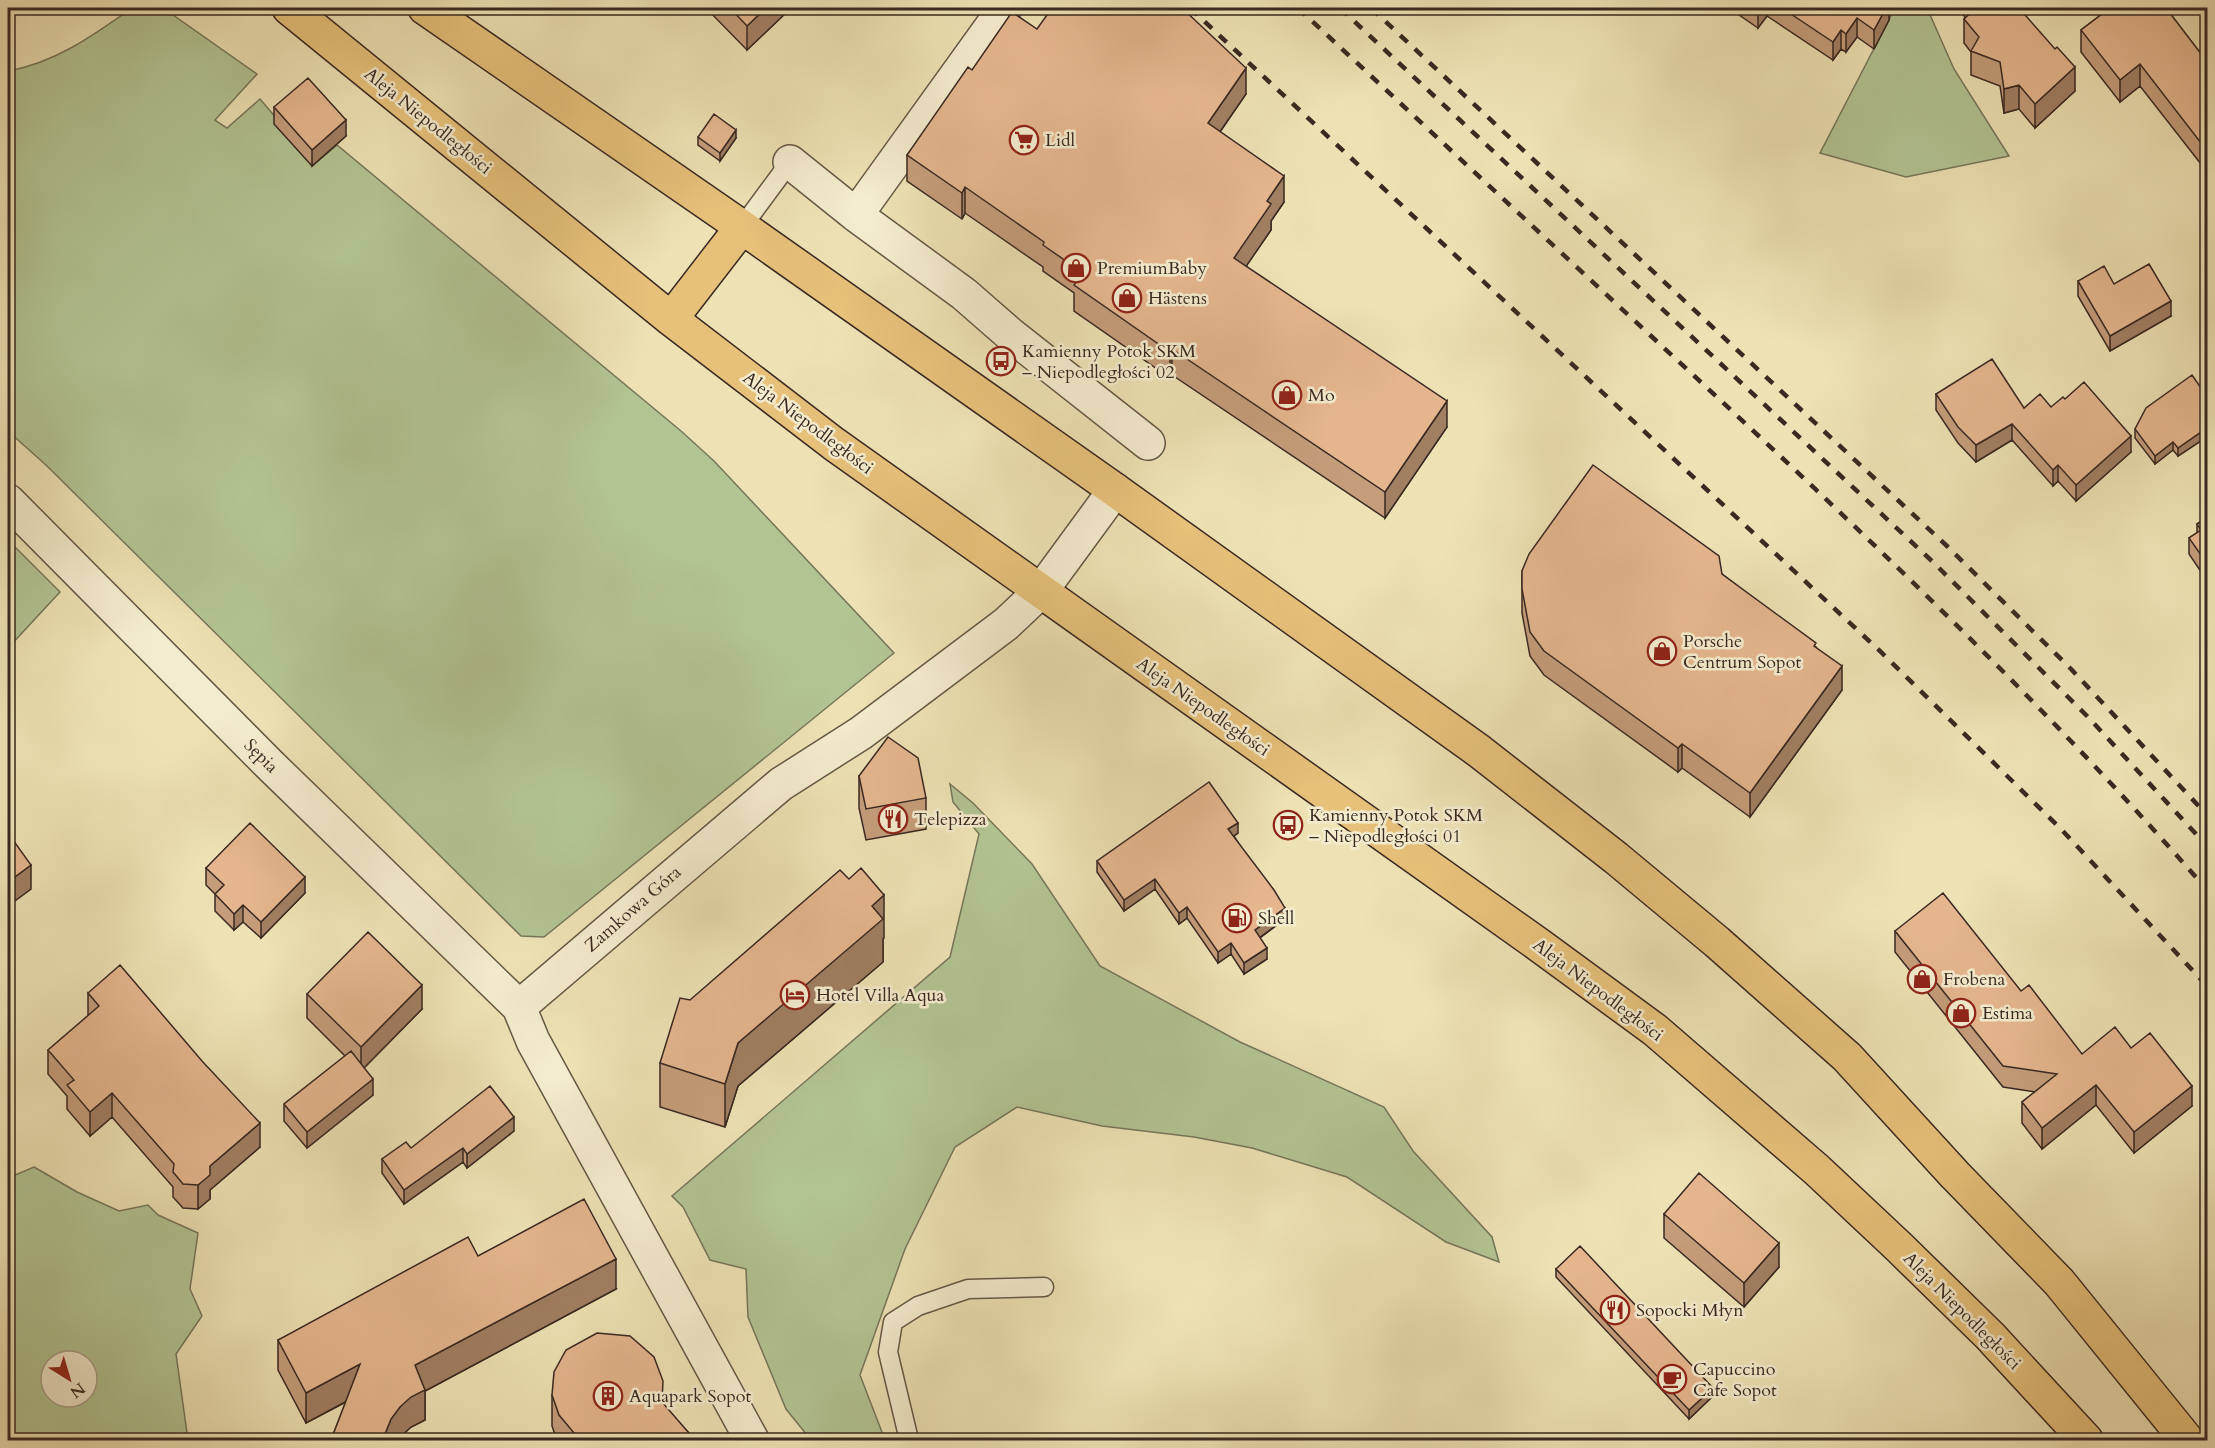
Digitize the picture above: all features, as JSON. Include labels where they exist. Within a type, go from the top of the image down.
[{"type":"main road","name":"Aleja Niepodległości","points":[[289,8],[672,319],[834,444],[1655,1030],[1817,1170],[1891,1239],[1990,1336],[2086,1440]]},
{"type":"main road","points":[[425,8],[742,227],[1115,490],[1479,751],[1625,866],[1717,942],[1847,1057],[1955,1175],[2059,1282],[2187,1440]]},
{"type":"main road","points":[[672,319],[742,227]]},
{"type":"street","points":[[856,215],[1005,8]]},
{"type":"street","points":[[790,162],[856,215],[964,294],[1011,335],[1148,442]]},
{"type":"street","name":"Zamkowa Góra","points":[[519,1007],[781,784],[861,733],[1006,624],[1041,591],[1115,490]]},
{"type":"street","name":"Sępia","points":[[8,501],[269,764],[519,1007]]},
{"type":"street","points":[[519,1007],[538,1051],[752,1440]]},
{"type":"lane","points":[[742,227],[790,162]]},
{"type":"lane","points":[[909,1440],[888,1352],[893,1322],[918,1306],[968,1288],[1044,1287]]},
{"type":"green space","points":[[132,8],[163,8],[257,74],[215,120],[227,128],[260,99],[312,166],[337,145],[714,461],[894,653],[544,937],[521,936],[47,466],[8,431],[8,71],[58,55]]},
{"type":"green space","points":[[1895,8],[1927,8],[1954,69],[2009,156],[1906,177],[1820,153]]},
{"type":"green space","points":[[8,540],[60,592],[8,648]]},
{"type":"green space","points":[[950,784],[973,803],[1032,864],[1100,966],[1240,1042],[1384,1107],[1413,1151],[1492,1237],[1499,1262],[1446,1242],[1347,1177],[1252,1148],[1194,1137],[1102,1126],[1017,1107],[955,1147],[905,1249],[860,1375],[885,1440],[811,1440],[786,1409],[748,1317],[746,1269],[710,1260],[683,1207],[672,1196],[950,957],[979,834],[953,802]]},
{"type":"green space","points":[[34,1167],[77,1192],[119,1211],[148,1205],[158,1215],[198,1233],[190,1289],[202,1316],[176,1354],[188,1440],[8,1440],[8,1178]]},
{"type":"building","points":[[730,8],[766,8],[747,26]]},
{"type":"building","points":[[1052,8],[1133,8],[1142,14],[1147,8],[1182,8],[1246,68],[1208,123],[1284,176],[1267,201],[1271,204],[1234,258],[1447,401],[1385,492],[1172,349],[1170,352],[1074,285],[1083,273],[1043,245],[1044,242],[965,187],[962,193],[907,155],[968,67],[972,70],[1012,12],[1037,29]]},
{"type":"building","points":[[1782,8],[1886,8],[1874,30],[1857,18],[1846,34],[1841,30],[1833,42]]},
{"type":"building","points":[[1976,8],[2019,8],[2055,49],[2057,47],[2075,67],[2035,104],[2019,85],[2004,89],[2000,62],[1971,51],[1979,37],[1964,19]]},
{"type":"building","points":[[2110,8],[2166,8],[2208,63],[2208,152],[2140,64],[2120,80],[2081,30]]},
{"type":"building","points":[[308,78],[346,120],[312,150],[274,107]]},
{"type":"building","points":[[714,114],[736,130],[720,153],[698,137]]},
{"type":"building","points":[[2149,264],[2171,301],[2110,336],[2078,281],[2104,266],[2114,284]]},
{"type":"building","points":[[1992,359],[2024,408],[2040,394],[2051,407],[2063,397],[2065,399],[2084,382],[2131,436],[2076,485],[2058,465],[2053,470],[2012,424],[1976,445],[1958,427],[1936,394]]},
{"type":"building","points":[[2192,375],[2208,398],[2208,427],[2178,448],[2173,442],[2155,456],[2135,429],[2146,408]]},
{"type":"building","name":"Porsche Centrum Sopot","points":[[1593,465],[1719,556],[1722,574],[1816,643],[1814,646],[1842,666],[1750,793],[1682,744],[1678,748],[1544,651],[1530,632],[1522,589],[1522,571],[1529,554]]},
{"type":"building","points":[[2208,517],[2208,565],[2189,538],[2201,530],[2197,524]]},
{"type":"building","points":[[888,737],[918,758],[926,798],[866,809],[859,776]]},
{"type":"building","points":[[1209,782],[1238,823],[1228,829],[1285,908],[1255,930],[1267,948],[1244,963],[1231,943],[1218,952],[1187,907],[1179,913],[1155,879],[1124,900],[1097,861]]},
{"type":"building","points":[[250,823],[305,877],[261,922],[243,905],[234,914],[215,894],[224,885],[206,868]]},
{"type":"building","points":[[8,833],[31,865],[8,882]]},
{"type":"building","points":[[861,868],[884,895],[872,906],[883,919],[738,1043],[725,1084],[660,1063],[680,998],[690,1000],[840,870],[849,879]]},
{"type":"building","points":[[1943,893],[2021,991],[2029,985],[2082,1054],[2115,1027],[2131,1048],[2150,1033],[2192,1086],[2134,1132],[2096,1085],[2042,1128],[2022,1102],[2057,1074],[2003,1066],[1895,931]]},
{"type":"building","points":[[368,932],[422,985],[361,1047],[307,994]]},
{"type":"building","points":[[120,965],[202,1061],[260,1123],[210,1166],[210,1175],[198,1185],[183,1184],[173,1172],[174,1164],[112,1093],[90,1112],[67,1085],[74,1080],[48,1050],[99,1006],[88,993]]},
{"type":"building","points":[[351,1051],[373,1079],[307,1132],[284,1104]]},
{"type":"building","points":[[490,1086],[514,1117],[467,1154],[463,1148],[404,1190],[382,1159],[406,1142],[411,1148]]},
{"type":"building","points":[[1699,1173],[1779,1243],[1744,1283],[1664,1214]]},
{"type":"building","points":[[584,1199],[616,1259],[415,1365],[425,1390],[411,1397],[400,1407],[391,1419],[384,1440],[331,1440],[360,1364],[306,1393],[278,1340],[468,1237],[478,1256]]},
{"type":"building","points":[[1580,1246],[1713,1388],[1689,1410],[1556,1269]]},
{"type":"building","name":"Aquapark Sopot","points":[[597,1333],[630,1336],[654,1357],[663,1381],[662,1402],[695,1440],[590,1440],[574,1433],[559,1415],[552,1395],[554,1372],[566,1350]]},
{"type":"railway","points":[[1190,8],[1881,652],[2061,829],[2208,987]]},
{"type":"railway","points":[[1298,8],[1757,434],[1956,624],[2084,755],[2208,891]]},
{"type":"railway","points":[[1340,8],[1934,563],[2088,717],[2208,847]]},
{"type":"railway","points":[[1371,8],[1948,547],[2071,669],[2208,816]]},
{"type":"place","name":"Lidl","points":[[1024,140]]},
{"type":"place","name":"PremiumBaby","points":[[1076,268]]},
{"type":"place","name":"Hästens","points":[[1127,298]]},
{"type":"place","name":"Kamienny Potok SKM – Niepodległości 02","points":[[1001,361]]},
{"type":"place","name":"Mo","points":[[1287,395]]},
{"type":"place","name":"Porsche Centrum Sopot","points":[[1662,651]]},
{"type":"place","name":"Telepizza","points":[[893,819]]},
{"type":"place","name":"Kamienny Potok SKM – Niepodległości 01","points":[[1288,825]]},
{"type":"place","name":"Shell","points":[[1237,918]]},
{"type":"place","name":"Frobena","points":[[1922,979]]},
{"type":"place","name":"Hotel Villa Aqua","points":[[795,995]]},
{"type":"place","name":"Estima","points":[[1961,1013]]},
{"type":"place","name":"Sopocki Młyn","points":[[1615,1310]]},
{"type":"place","name":"Capuccino Cafe Sopot","points":[[1672,1379]]},
{"type":"place","name":"Aquapark Sopot","points":[[608,1396]]}]
